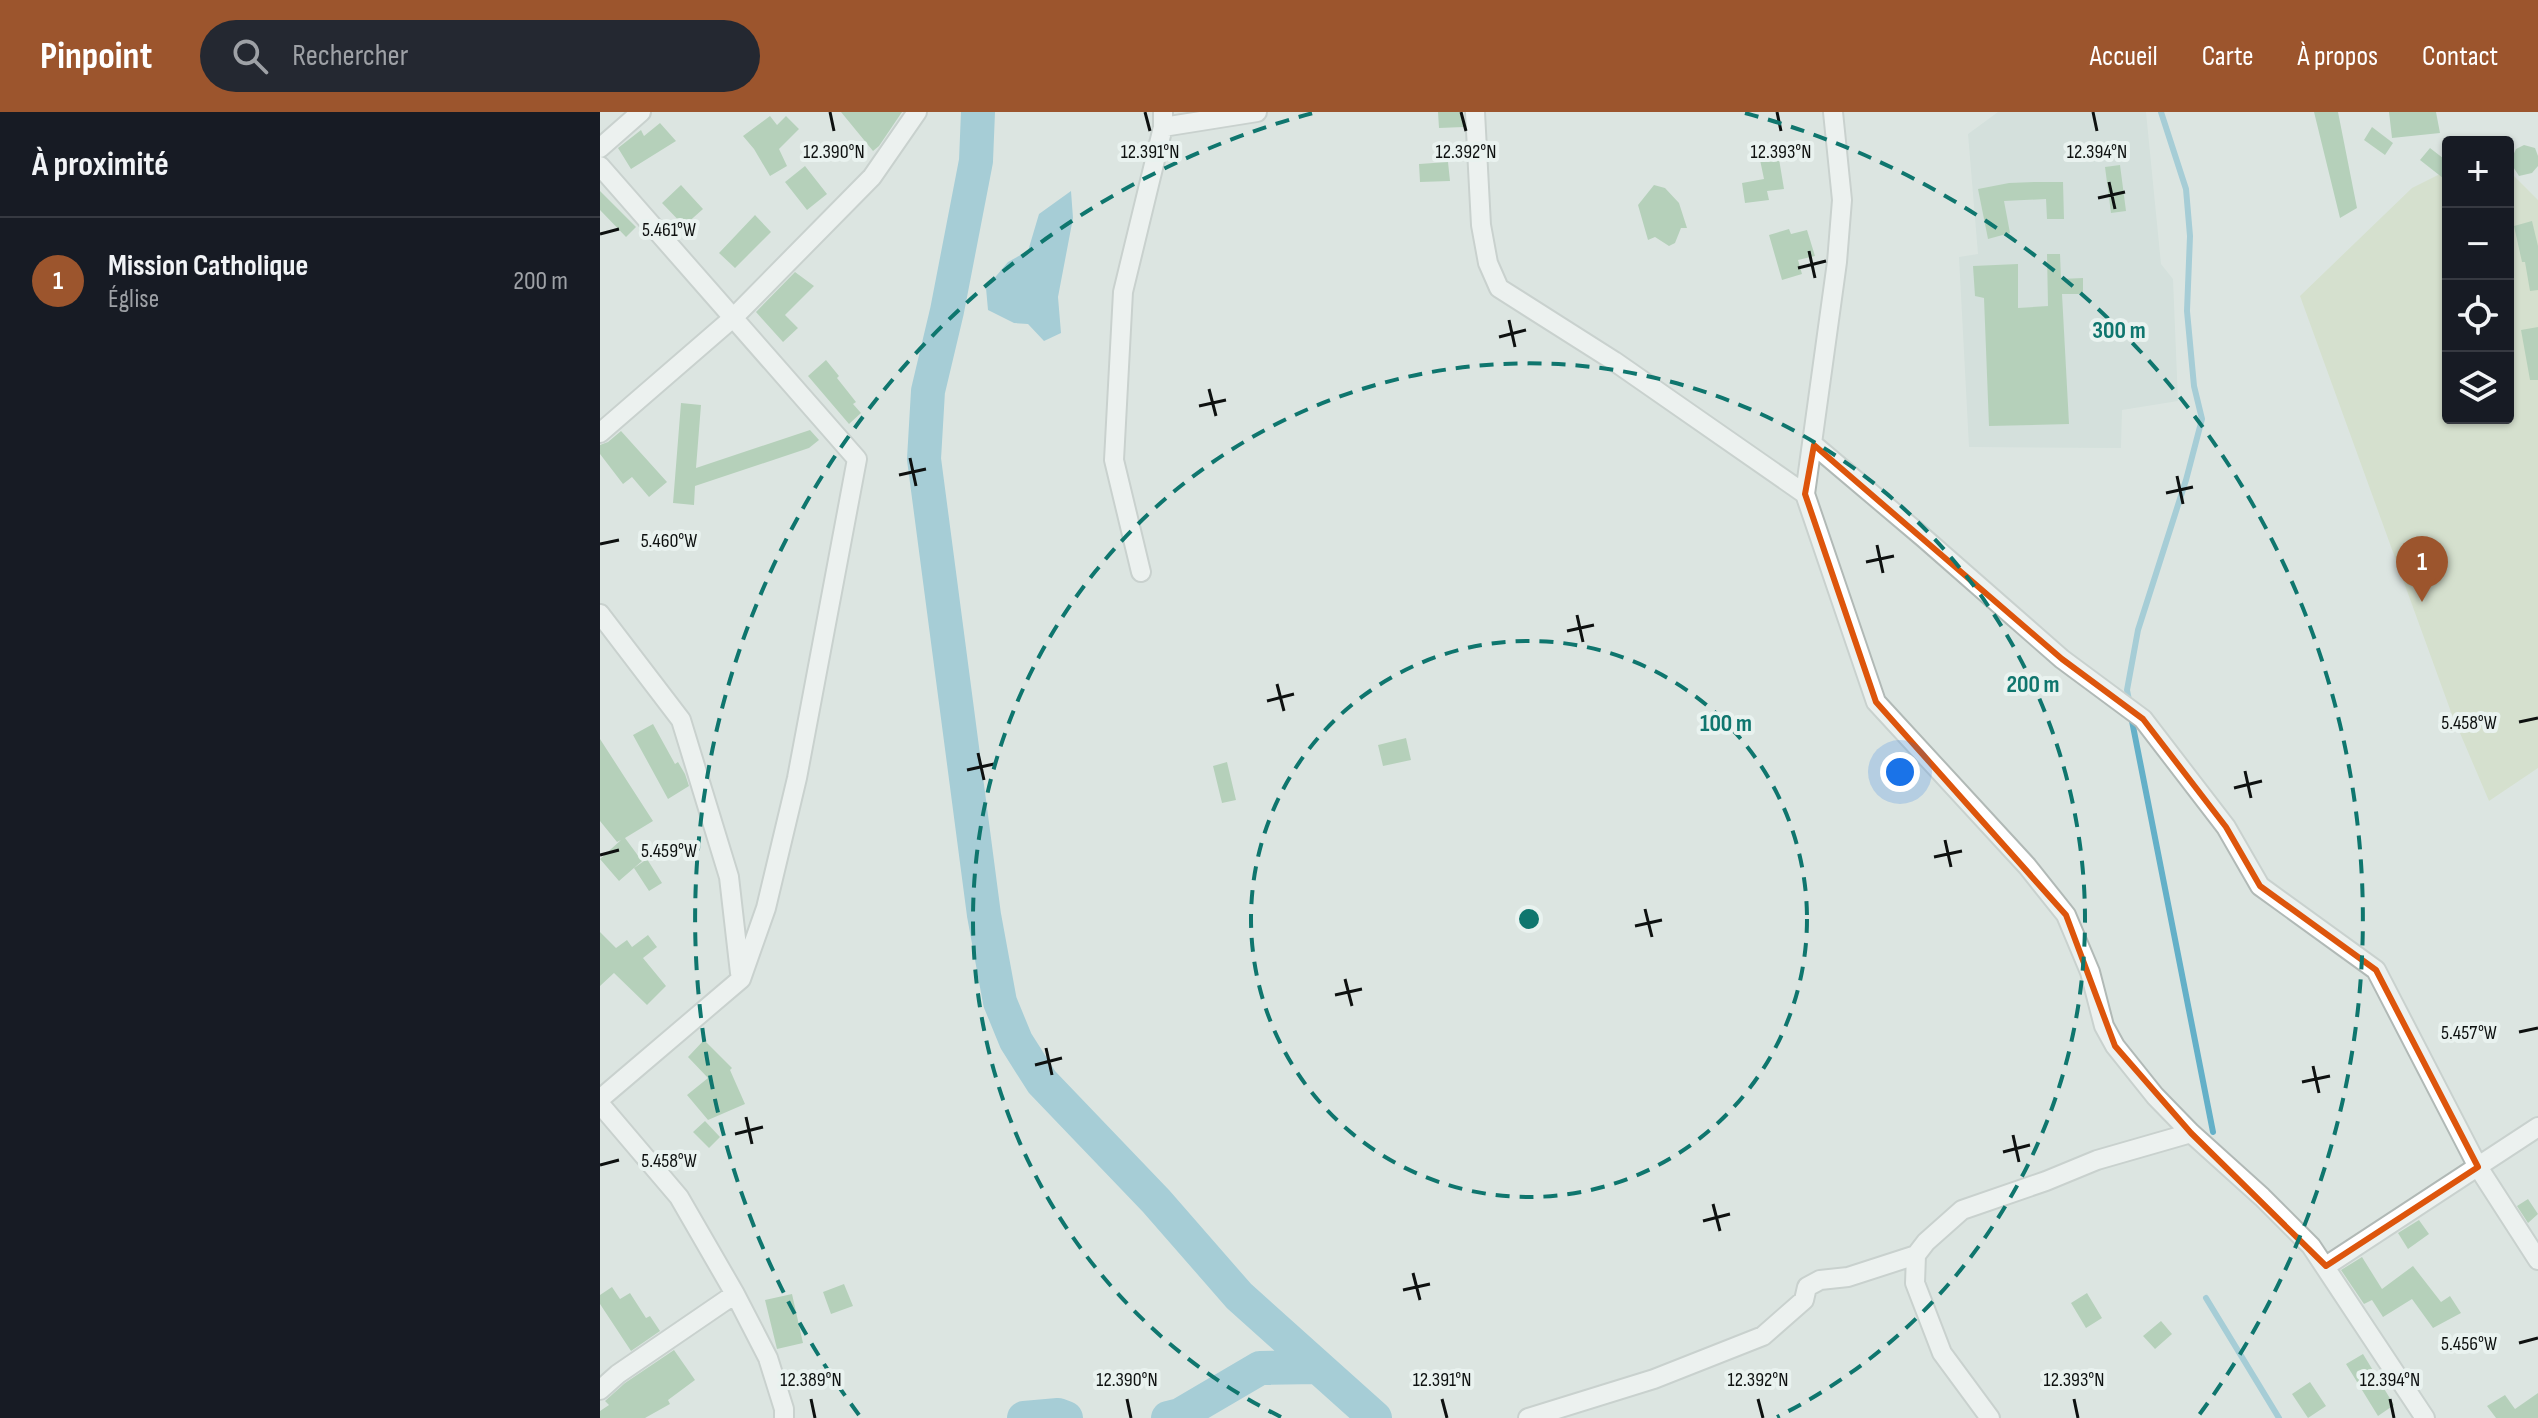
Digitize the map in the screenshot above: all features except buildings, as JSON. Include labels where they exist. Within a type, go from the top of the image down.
[{"type":"street","points":[[600,148],[641,112]]},
{"type":"street","points":[[600,433],[734,317],[872,177],[917,112]]},
{"type":"street","points":[[1141,572],[1114,460],[1123,292],[1163,120],[1257,112]]},
{"type":"street","points":[[1475,112],[1481,225],[1488,263],[1499,288],[1614,361],[1805,494]]},
{"type":"street","points":[[1833,112],[1842,200],[1814,445],[1805,494],[1876,702],[2027,866],[2066,915],[2090,972],[2104,1026],[2110,1036],[2155,1096],[2311,1246],[2425,1418]]},
{"type":"street","points":[[600,166],[857,459],[797,778],[766,908],[741,979],[600,1102],[679,1197],[768,1358],[784,1418]]},
{"type":"street","points":[[1814,445],[2062,659],[2143,719],[2226,827],[2260,886],[2376,970],[2478,1167],[2538,1260]]},
{"type":"street","points":[[600,614],[681,720],[729,877],[741,979]]},
{"type":"street","points":[[2326,1266],[2538,1127]]},
{"type":"street","points":[[1528,1418],[1654,1379],[1763,1336],[1804,1300],[1807,1287],[1820,1280],[1848,1277],[1916,1255],[1962,1210],[2097,1160],[2191,1133]]},
{"type":"street","points":[[1916,1255],[1915,1283],[1942,1353],[1990,1418]]},
{"type":"street","points":[[600,1390],[618,1374],[735,1294]]},
{"type":"highlighted area","points":[[1814,445],[2062,659],[2143,719],[2226,827],[2260,886],[2376,970],[2478,1167],[2326,1266],[2191,1133],[2115,1046],[2066,915],[1876,702],[1805,494]]},
{"type":"shaded area","points":[[1998,112],[2146,112],[2161,264],[2173,279],[2178,401],[2122,410],[2121,448],[1969,447],[1959,257],[1978,254],[1968,134]]},
{"type":"green space","points":[[2442,173],[2442,424],[2514,424],[2514,176],[2538,200],[2538,768],[2489,801],[2451,712],[2300,296],[2412,188]]},
{"type":"water","points":[[1071,191],[1073,218],[1058,297],[1061,333],[1044,341],[1028,324],[1014,323],[988,310],[986,288],[1008,262],[1028,251],[1039,214]]},
{"type":"waterway","points":[[978,112],[976,161],[928,391],[924,459],[984,915],[1000,1002],[1016,1041],[1042,1082],[1156,1201],[1239,1296],[1375,1418]]},
{"type":"waterway","points":[[2130,705],[2127,690],[2138,630],[2202,419],[2194,386],[2187,311],[2190,236],[2186,189],[2161,112]]},
{"type":"waterway","points":[[2131,716],[2213,1132]]},
{"type":"waterway","points":[[2206,1298],[2279,1418]]},
{"type":"waterway","points":[[1168,1418],[1180,1415],[1260,1368],[1317,1367]]},
{"type":"waterway","points":[[1024,1418],[1058,1415],[1066,1418]]},
{"type":"place","name":"Mission Catholique","points":[[2422,602]]}]
